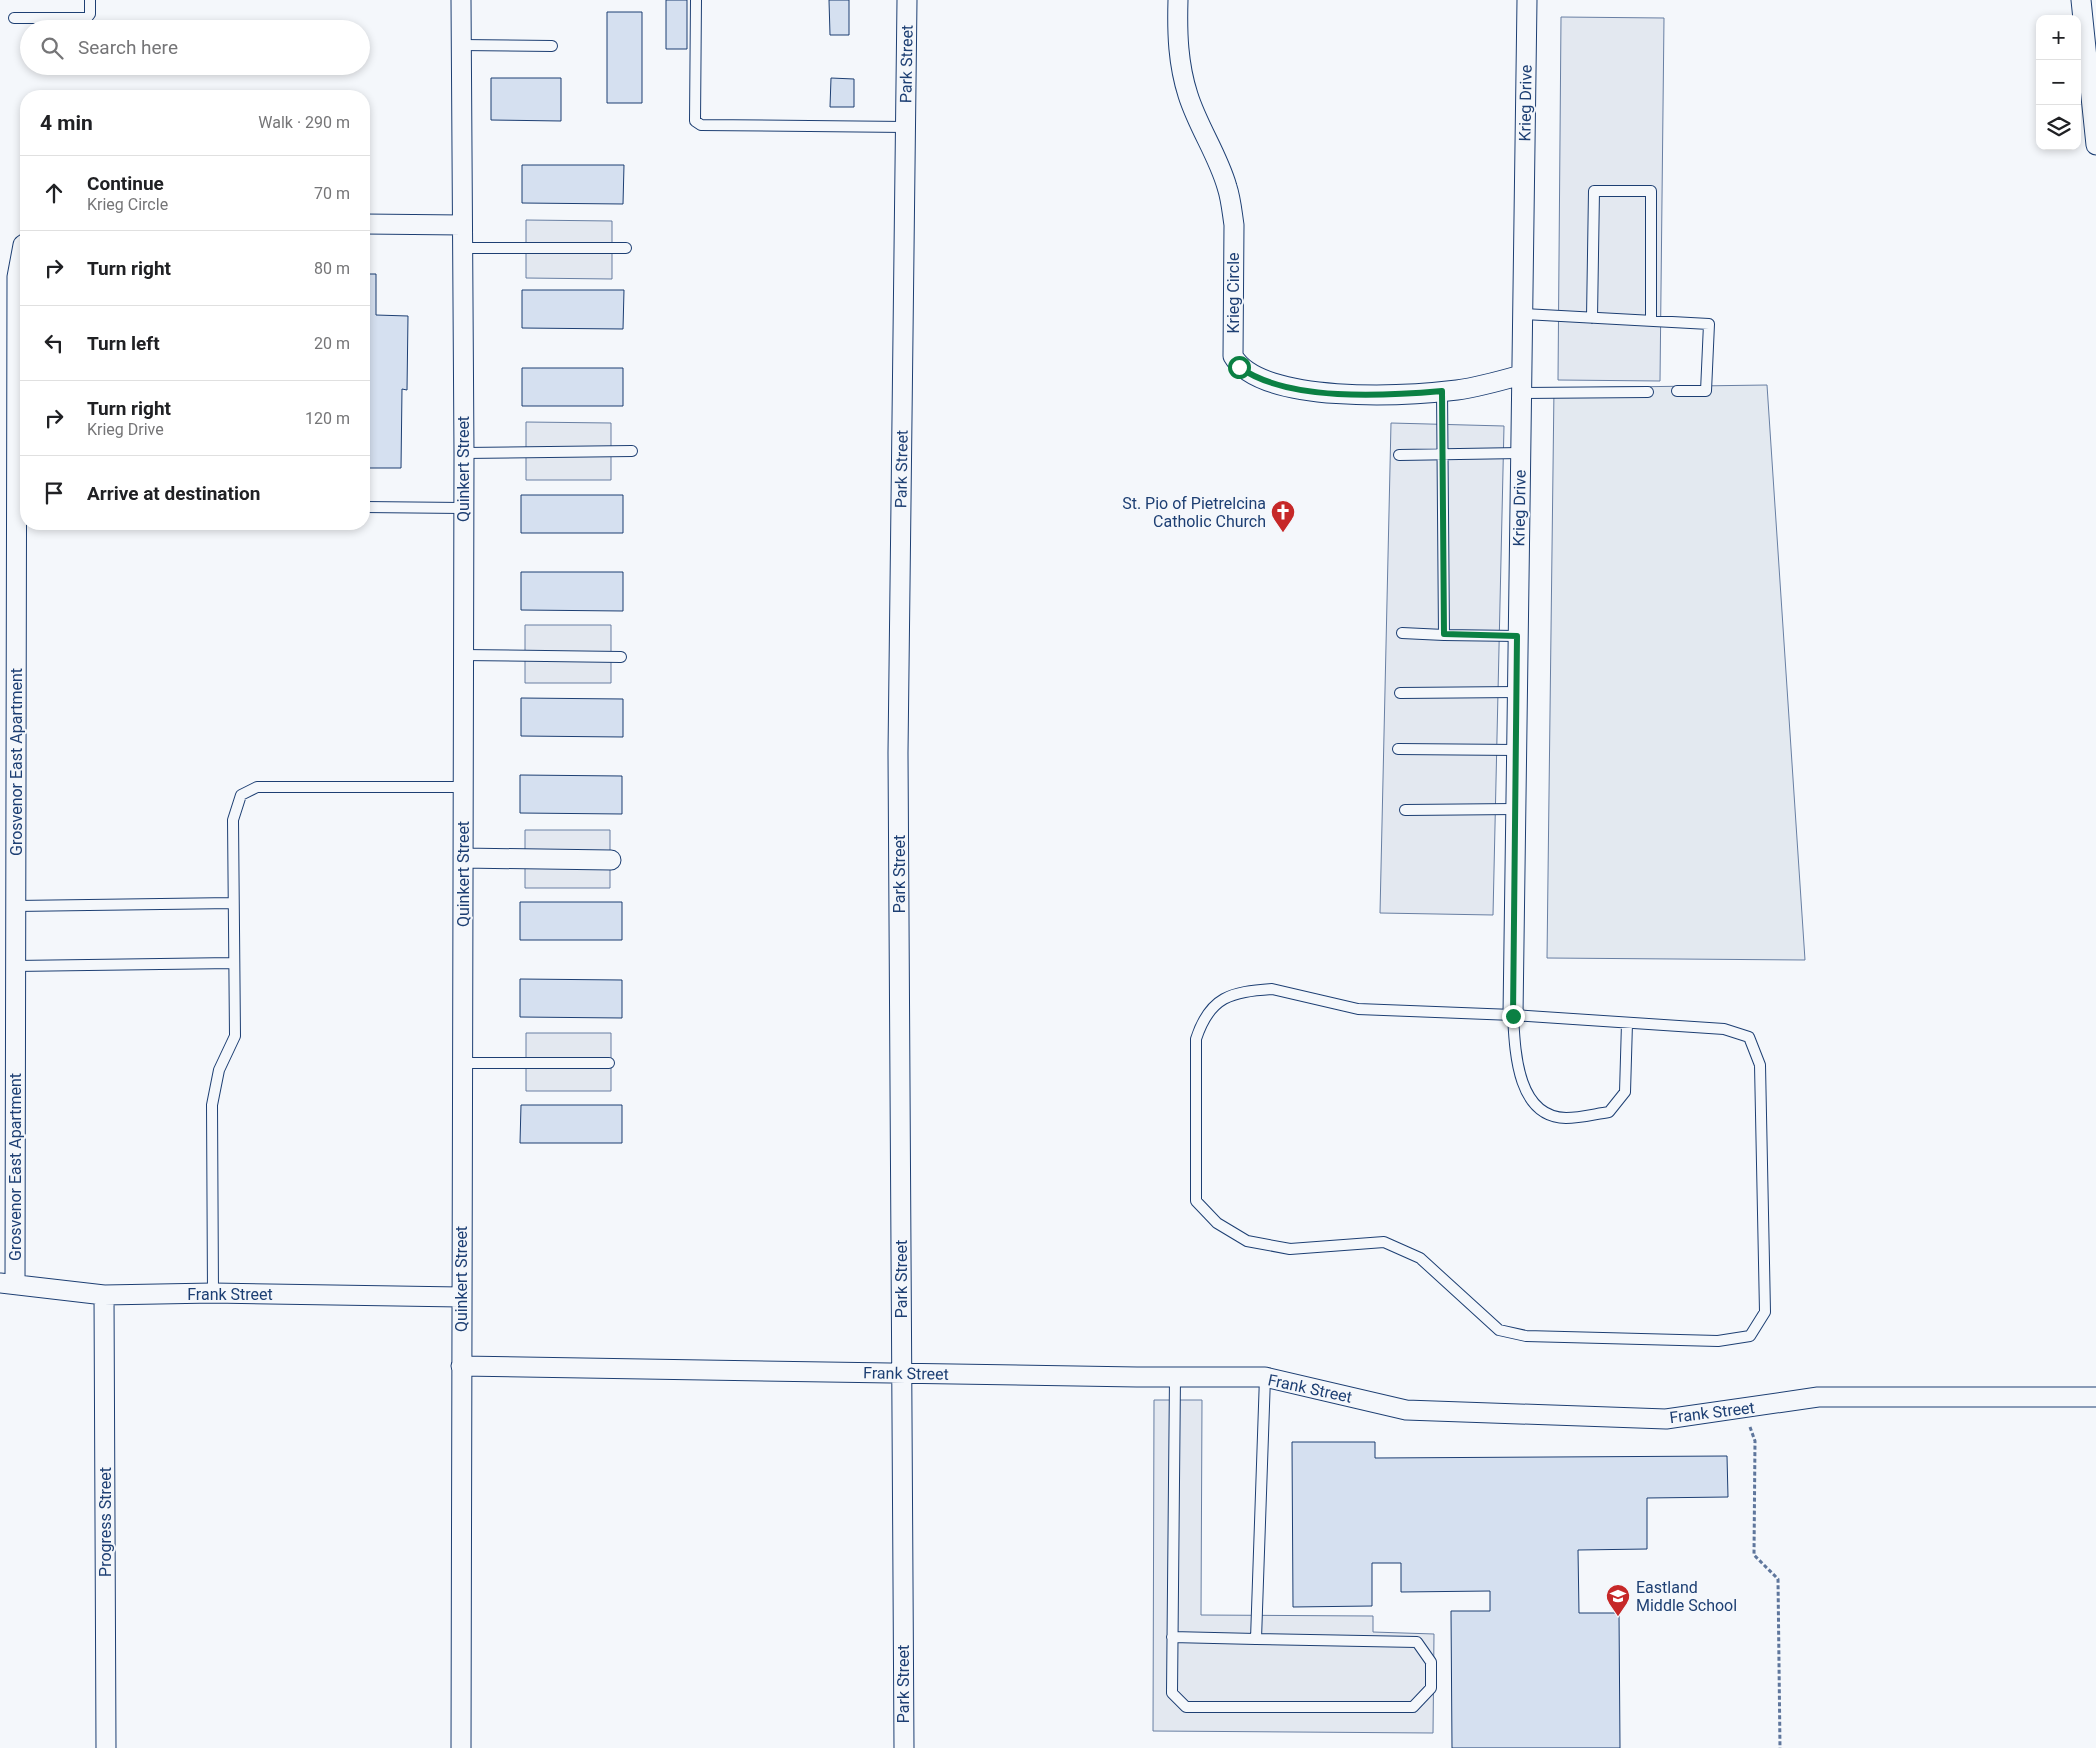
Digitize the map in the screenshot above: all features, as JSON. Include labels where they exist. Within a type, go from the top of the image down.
[{"type":"street","name":"Quinkert Street","points":[[461,0],[464,453],[462,508],[463,858],[460,1297],[461,1748]]},
{"type":"street","name":"Park Street","points":[[904,1748],[898,753],[907,0]]},
{"type":"street","name":"Krieg Circle","points":[[1178,0],[1178,57],[1201,132],[1227,186],[1232,206],[1234,225],[1233,356],[1239,367],[1250,375],[1269,383],[1332,394],[1409,394],[1488,384],[1520,384]]},
{"type":"street","name":"Krieg Drive","points":[[1513,1016],[1520,384],[1527,0]]},
{"type":"street","points":[[2081,0],[2096,144]]},
{"type":"street","points":[[370,224],[462,225]]},
{"type":"street","name":"Grosvenor East Apartment","points":[[8,1284],[16,906],[16,277],[20,259]]},
{"type":"street","points":[[463,858],[611,860]]},
{"type":"street","name":"Frank Street","points":[[8,1284],[104,1295],[213,1293],[460,1297]]},
{"type":"street","name":"Progress Street","points":[[104,1295],[106,1748]]},
{"type":"street","name":"Frank Street","points":[[461,1366],[1265,1377],[1406,1410],[1666,1419],[1818,1396],[2096,1398]]},
{"type":"lane","points":[[14,18],[87,18],[90,14],[90,0]]},
{"type":"lane","points":[[696,0],[696,121],[701,126],[905,127]]},
{"type":"lane","points":[[461,45],[552,46]]},
{"type":"lane","points":[[1592,318],[1594,191],[1651,191],[1651,321]]},
{"type":"lane","points":[[462,248],[626,248]]},
{"type":"lane","points":[[1522,314],[1710,324],[1706,391],[1677,391]]},
{"type":"lane","points":[[1520,384],[1648,392]]},
{"type":"lane","points":[[1442,391],[1444,634]]},
{"type":"lane","points":[[464,453],[632,451]]},
{"type":"lane","points":[[1398,455],[1520,452]]},
{"type":"lane","points":[[370,507],[462,508]]},
{"type":"lane","points":[[1402,634],[1517,636]]},
{"type":"lane","points":[[463,655],[621,657]]},
{"type":"lane","points":[[1400,693],[1517,692]]},
{"type":"lane","points":[[1398,749],[1516,750]]},
{"type":"lane","points":[[213,1293],[212,1105],[219,1070],[235,1036],[233,820],[241,795],[257,787],[463,787]]},
{"type":"lane","points":[[1405,810],[1515,809]]},
{"type":"lane","points":[[16,906],[233,903]]},
{"type":"lane","points":[[15,966],[233,963]]},
{"type":"lane","points":[[1272,989],[1358,1009],[1627,1023],[1724,1029],[1748,1037],[1760,1065],[1765,1312],[1750,1336],[1718,1341],[1526,1336],[1499,1330],[1420,1258],[1384,1242],[1290,1249],[1247,1241],[1217,1222],[1196,1201],[1196,1039],[1202,1021],[1216,1003],[1240,991],[1272,989]]},
{"type":"lane","points":[[1513,1016],[1515,1055],[1525,1090],[1541,1111],[1565,1118],[1609,1112],[1625,1092],[1627,1023]]},
{"type":"lane","points":[[462,1063],[609,1062]]},
{"type":"lane","points":[[1172,1636],[1417,1642],[1431,1662],[1431,1688],[1413,1707],[1186,1707],[1172,1693],[1172,1636],[1174,1377]]},
{"type":"lane","points":[[1256,1639],[1265,1377]]},
{"type":"path","points":[[1744,1408],[1755,1441],[1754,1555],[1778,1579],[1780,1748]]},
{"type":"shaded area","points":[[1561,17],[1664,18],[1660,381],[1558,380]]},
{"type":"shaded area","points":[[526,220],[612,221],[612,279],[526,278]]},
{"type":"shaded area","points":[[1767,385],[1805,960],[1547,958],[1554,388]]},
{"type":"shaded area","points":[[526,422],[611,423],[611,480],[526,480]]},
{"type":"shaded area","points":[[1391,423],[1504,426],[1493,915],[1380,913]]},
{"type":"shaded area","points":[[525,625],[611,625],[611,683],[525,683]]},
{"type":"shaded area","points":[[525,830],[610,830],[610,888],[525,888]]},
{"type":"shaded area","points":[[526,1033],[611,1033],[611,1091],[526,1091]]},
{"type":"shaded area","points":[[1154,1400],[1202,1400],[1201,1615],[1373,1616],[1373,1632],[1434,1634],[1433,1733],[1153,1731]]},
{"type":"building","points":[[666,0],[687,0],[687,49],[666,49]]},
{"type":"building","points":[[829,0],[849,0],[849,35],[830,35]]},
{"type":"building","points":[[607,12],[642,12],[642,103],[607,103]]},
{"type":"building","points":[[491,78],[561,78],[561,121],[491,120]]},
{"type":"building","points":[[831,78],[854,79],[854,107],[830,107]]},
{"type":"building","points":[[522,165],[624,165],[623,204],[522,203]]},
{"type":"building","points":[[370,274],[376,274],[376,315],[408,316],[407,390],[402,389],[401,468],[370,468]]},
{"type":"building","points":[[522,290],[624,290],[623,329],[522,328]]},
{"type":"building","points":[[522,368],[623,368],[623,406],[522,406]]},
{"type":"building","points":[[521,495],[623,495],[623,533],[521,533]]},
{"type":"building","points":[[521,572],[623,572],[623,611],[521,610]]},
{"type":"building","points":[[521,698],[623,699],[623,737],[521,736]]},
{"type":"building","points":[[520,775],[622,776],[622,814],[520,813]]},
{"type":"building","points":[[520,902],[622,902],[622,940],[520,940]]},
{"type":"building","points":[[520,979],[622,980],[622,1018],[520,1017]]},
{"type":"building","points":[[521,1105],[622,1105],[622,1143],[520,1143]]},
{"type":"building","points":[[1292,1442],[1375,1442],[1375,1458],[1727,1456],[1728,1497],[1647,1498],[1647,1549],[1578,1550],[1579,1613],[1619,1613],[1620,1748],[1452,1748],[1451,1611],[1490,1611],[1490,1591],[1401,1592],[1401,1563],[1372,1563],[1372,1606],[1293,1607]]},
{"type":"place","name":"St. Pio of Pietrelcina Catholic Church","points":[[1283,533]]},
{"type":"place","name":"Eastland Middle School","points":[[1618,1617]]},
{"type":"route","points":[[1239,367],[1250,375],[1269,383],[1332,394],[1409,394],[1442,391],[1444,634],[1517,636],[1513,1016]]}]
